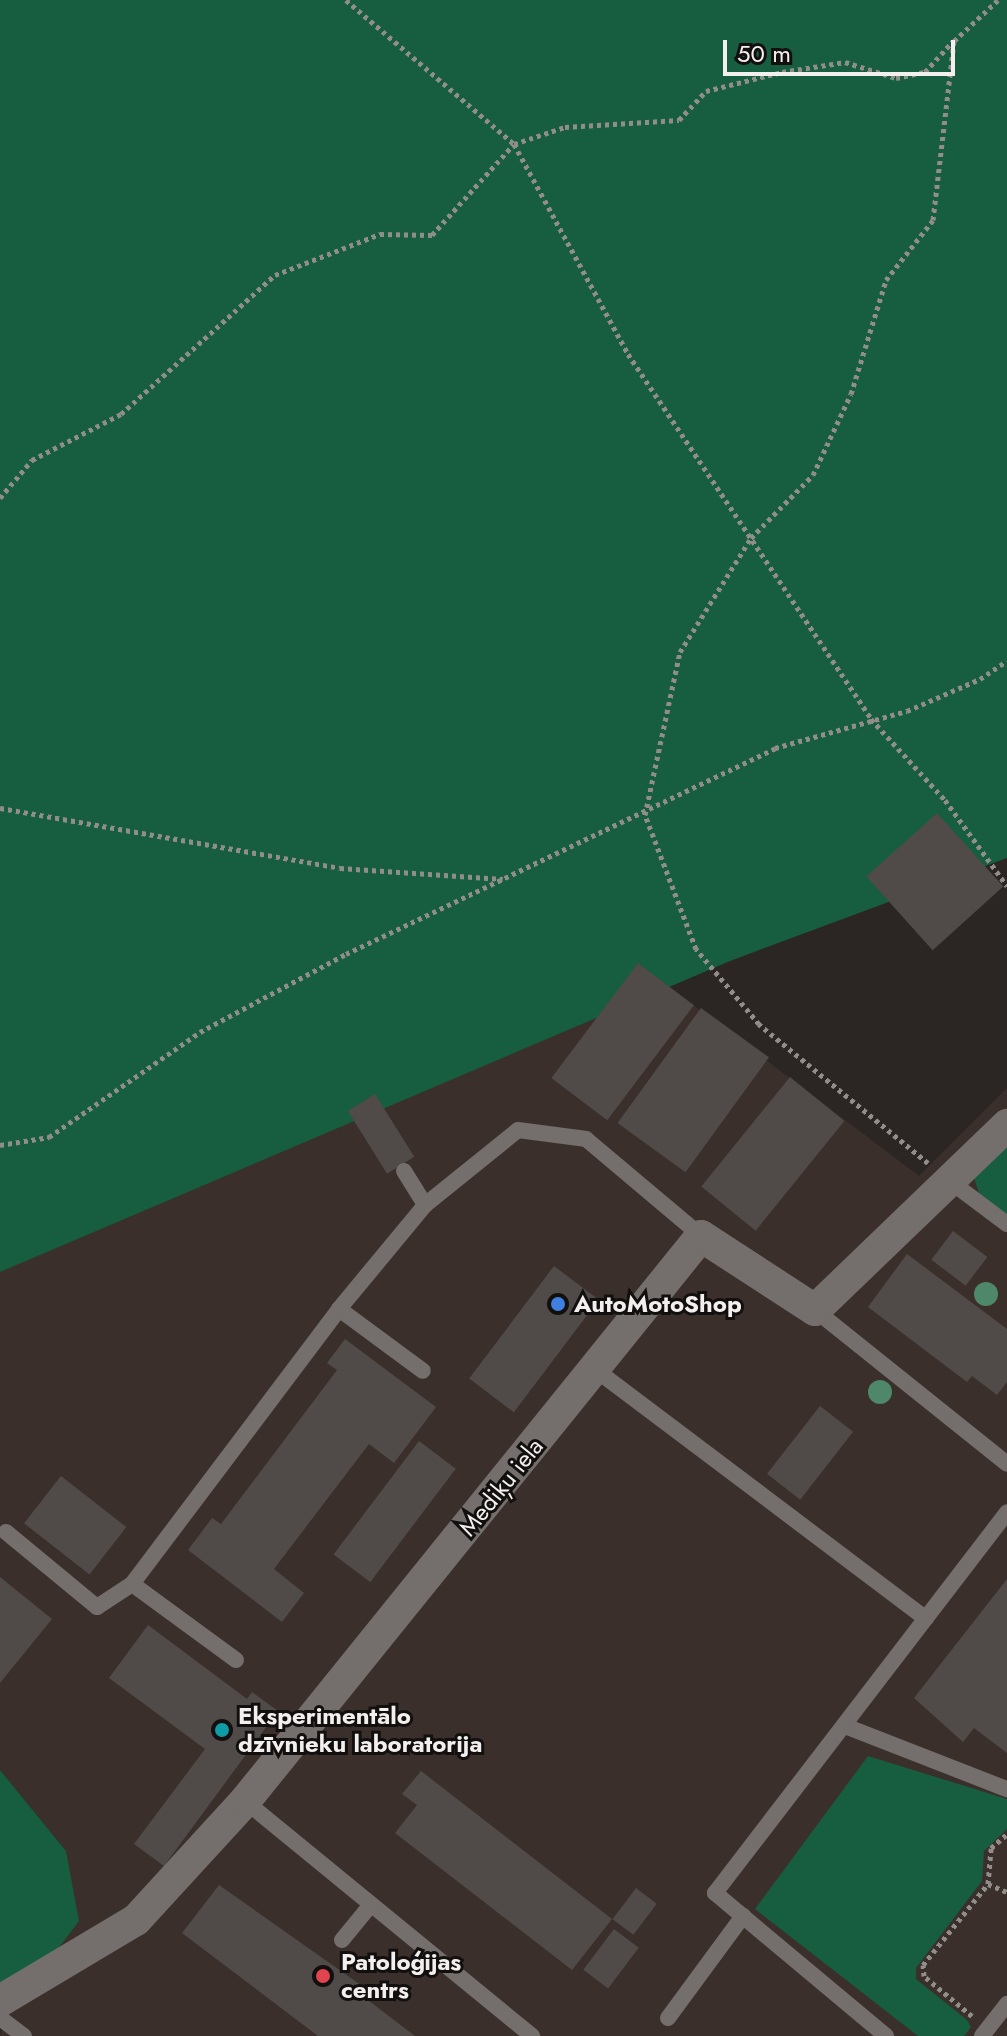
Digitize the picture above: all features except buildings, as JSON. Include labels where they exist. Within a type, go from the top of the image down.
[{"type":"street","points":[[701,1236],[815,1310],[947,1179],[1007,1125]]},
{"type":"street","name":"Mediķu iela","points":[[0,2001],[136,1920],[245,1801],[596,1370],[701,1236]]},
{"type":"lane","points":[[6,1532],[97,1607],[132,1584],[339,1309],[425,1205],[518,1130],[586,1139],[701,1236]]},
{"type":"lane","points":[[404,1171],[425,1205]]},
{"type":"lane","points":[[947,1179],[1007,1224]]},
{"type":"lane","points":[[339,1309],[423,1371]]},
{"type":"lane","points":[[815,1310],[1007,1464]]},
{"type":"lane","points":[[596,1370],[926,1619]]},
{"type":"lane","points":[[886,2036],[715,1893],[1007,1512]]},
{"type":"lane","points":[[132,1584],[236,1660]]},
{"type":"lane","points":[[845,1726],[1007,1789]]},
{"type":"lane","points":[[245,1801],[369,1907],[532,2036]]},
{"type":"lane","points":[[342,1940],[369,1907]]},
{"type":"lane","points":[[668,2018],[743,1916]]},
{"type":"lane","points":[[984,2032],[1007,2004]]},
{"type":"lane","points":[[0,2018],[24,2036]]},
{"type":"path","points":[[346,0],[514,144],[628,354],[871,719],[945,800],[1007,886]]},
{"type":"path","points":[[0,498],[32,460],[121,414],[275,275],[380,234],[432,235],[514,144],[565,127],[679,120],[706,91],[782,72],[845,62],[896,78],[925,72],[998,0]]},
{"type":"path","points":[[947,1179],[759,1024],[696,949],[645,815],[680,652],[751,538],[813,475],[851,394],[886,280],[933,220],[954,41]]},
{"type":"path","points":[[0,1145],[49,1137],[200,1032],[346,954],[645,815],[775,748],[907,711],[980,679],[1007,661]]},
{"type":"path","points":[[0,808],[340,868],[504,879]]},
{"type":"path","points":[[984,2032],[924,1976],[923,1965],[988,1884],[991,1848],[1007,1834]]},
{"type":"path","points":[[988,1884],[1007,1892]]},
{"type":"shaded area","points":[[638,963],[919,1176],[1007,1088],[1007,2036],[0,2036],[66,1851],[0,1770],[0,1272]]},
{"type":"green space","points":[[0,0],[1007,0],[1007,858],[730,961],[0,1272]]},
{"type":"green space","points":[[1007,1140],[1007,1216],[980,1196],[972,1172]]},
{"type":"green space","points":[[868,1756],[1007,1799],[1007,1829],[984,1851],[982,1881],[916,1968],[916,1979],[967,2020],[971,2027],[964,2036],[918,2036],[755,1909]]},
{"type":"green space","points":[[0,1770],[66,1851],[79,1921],[0,2026]]},
{"type":"place","name":"AutoMotoShop","points":[[558,1304]]},
{"type":"place","name":"Eksperimentālo dzīvnieku laboratorija","points":[[222,1730]]},
{"type":"place","name":"Patoloģijas centrs","points":[[323,1976]]}]
